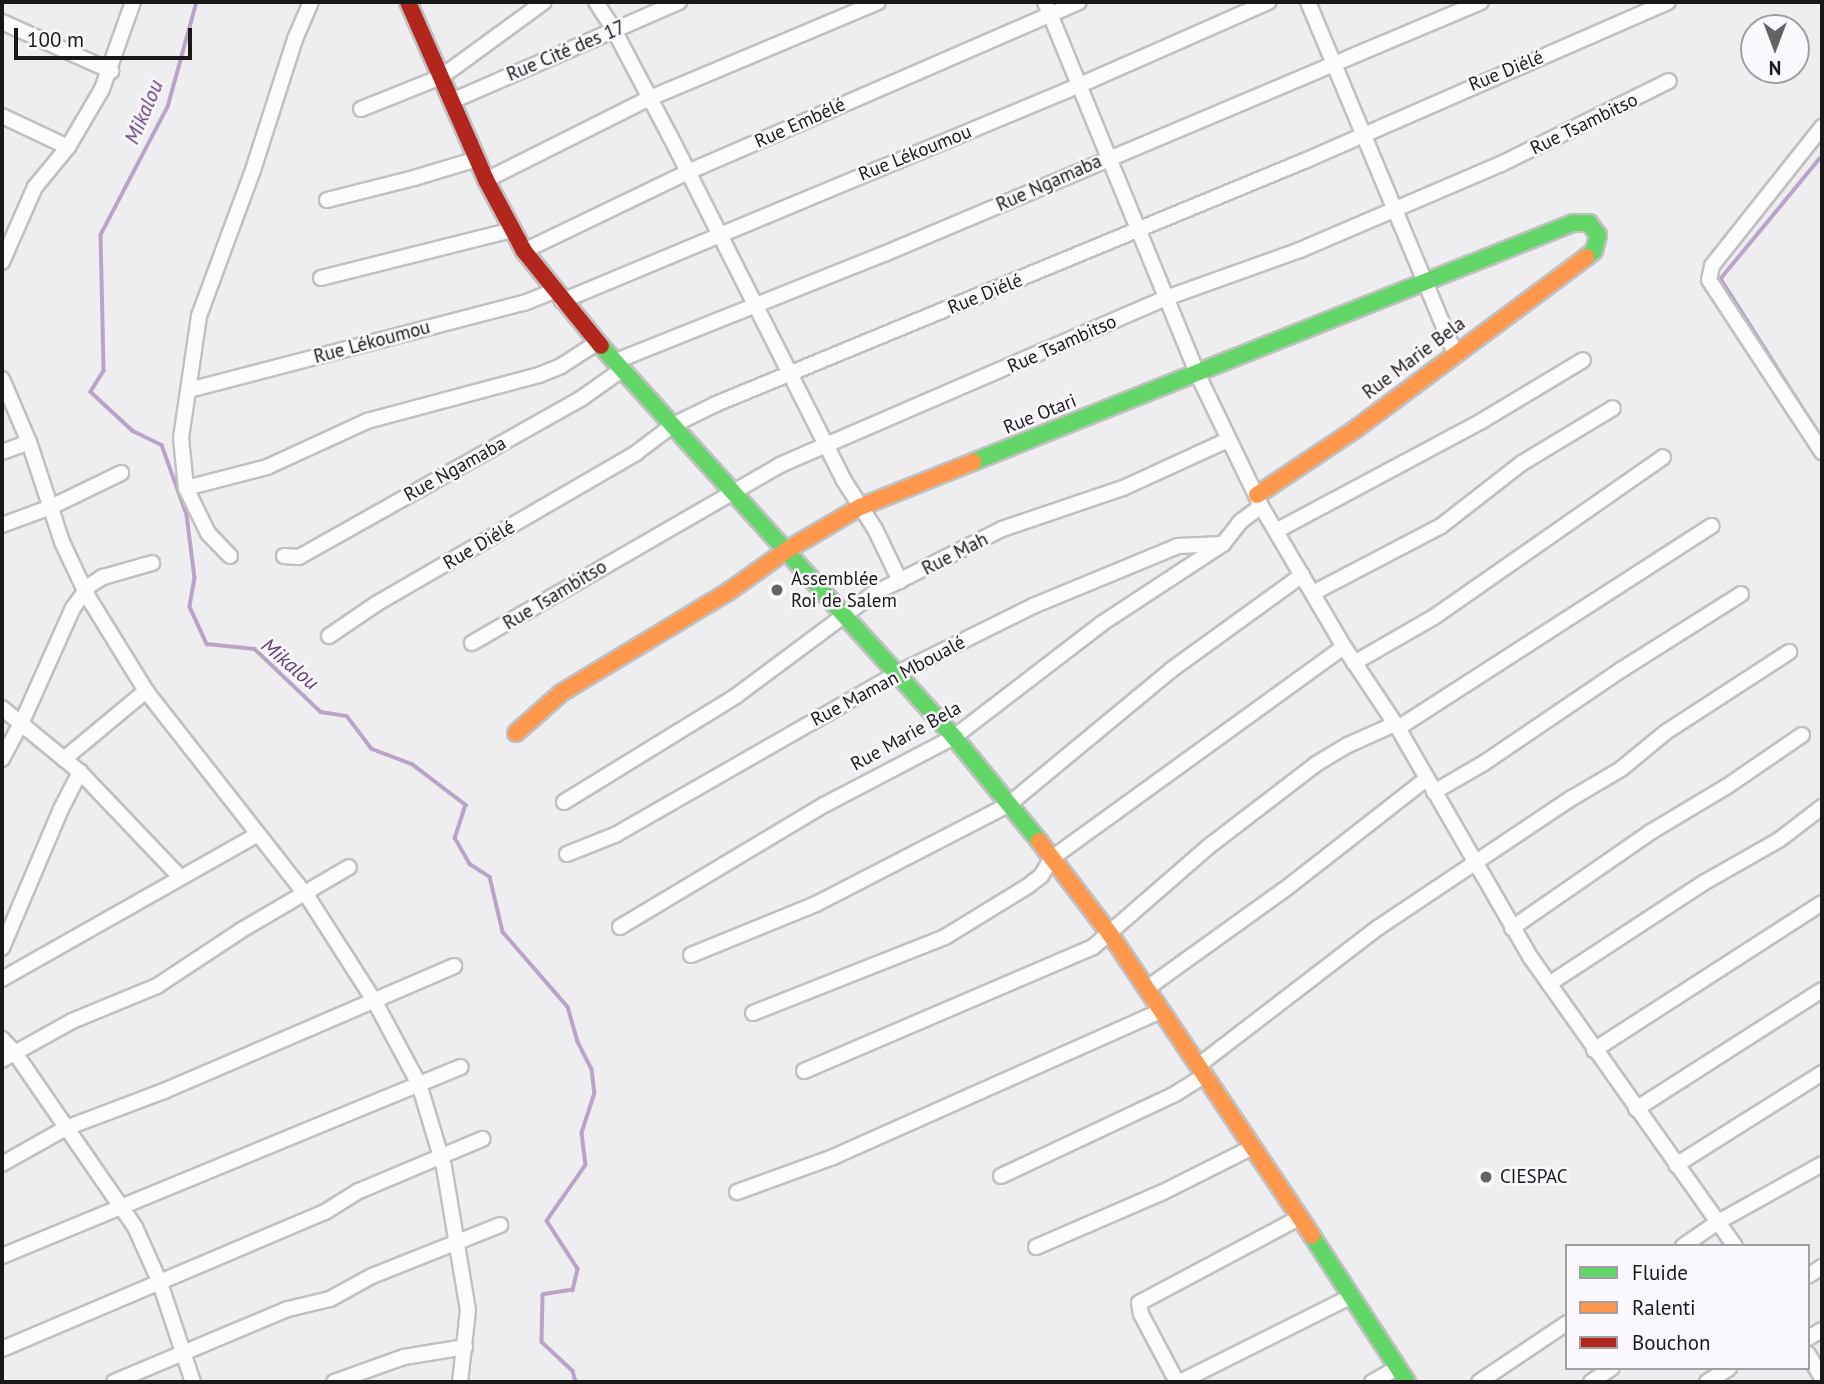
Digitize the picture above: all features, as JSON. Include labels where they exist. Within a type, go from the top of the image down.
[{"type":"main road","points":[[415,4],[441,77],[486,180],[524,251],[557,296],[954,737],[1052,858],[1110,934],[1254,1147],[1407,1382]]},
{"type":"main road","name":"Rue Otari","points":[[516,733],[561,693],[728,592],[787,550],[860,507],[1573,223],[1589,222],[1594,228],[1598,235],[1594,251]]},
{"type":"main road","name":"Rue Marie Bela","points":[[1259,501],[1594,251]]},
{"type":"street","points":[[2,262],[35,187],[68,147],[111,71],[133,2]]},
{"type":"street","points":[[230,556],[208,533],[186,488],[180,454],[189,390],[200,316],[310,2]]},
{"type":"street","points":[[361,109],[441,77],[544,2]]},
{"type":"street","points":[[596,2],[650,98],[825,445],[882,542],[900,581]]},
{"type":"street","name":"Rue Cité des 17","points":[[452,101],[679,2]]},
{"type":"street","points":[[486,180],[650,98],[878,2]]},
{"type":"street","name":"Rue Embélé","points":[[524,251],[688,172],[1048,8],[1079,2]]},
{"type":"street","name":"Rue Lékoumou","points":[[189,390],[557,296],[718,234],[1080,85],[1268,2]]},
{"type":"street","points":[[1308,2],[1455,354]]},
{"type":"street","name":"Rue Ngamaba","points":[[284,556],[299,557],[582,398],[619,365],[754,304],[884,254],[1481,2]]},
{"type":"street","name":"Rue Diélé","points":[[329,636],[376,604],[636,453],[673,425],[790,371],[990,293],[1140,230],[1668,2]]},
{"type":"street","points":[[1048,8],[1198,374],[1259,501],[1344,647],[1396,726],[1476,861],[1512,929],[1594,1050],[1734,1244]]},
{"type":"street","points":[[2,22],[111,71]]},
{"type":"street","name":"Rue Tsambitso","points":[[472,643],[780,466],[1166,298],[1300,250],[1569,133],[1669,81]]},
{"type":"street","points":[[2,117],[68,147]]},
{"type":"street","points":[[1820,134],[1712,266],[1709,280],[1822,452]]},
{"type":"street","points":[[327,200],[477,159]]},
{"type":"street","points":[[321,278],[512,230]]},
{"type":"street","points":[[186,488],[267,467],[367,421],[539,375],[561,366],[598,342]]},
{"type":"street","points":[[1276,531],[1480,422],[1583,360]]},
{"type":"street","points":[[2,380],[29,442],[62,542],[86,592],[146,691],[305,894],[375,1002],[419,1084],[440,1156],[468,1310],[460,1382]]},
{"type":"street","points":[[1313,593],[1441,526],[1522,463],[1612,408]]},
{"type":"street","name":"Rue Mah","points":[[564,802],[736,696],[873,594],[1002,529],[1123,488],[1228,440]]},
{"type":"street","points":[[2,452],[29,442]]},
{"type":"street","points":[[1354,663],[1434,617],[1663,457]]},
{"type":"street","points":[[2,525],[51,507],[121,472]]},
{"type":"street","name":"Rue Marie Bela","points":[[620,927],[811,812],[954,737],[1101,624],[1223,544],[1259,501]]},
{"type":"street","points":[[804,1071],[1093,947],[1208,847],[1316,764],[1348,745],[1396,726],[1711,526]]},
{"type":"street","name":"Rue Maman Mboualé","points":[[567,854],[615,835],[896,674],[1033,606],[1178,546],[1223,544]]},
{"type":"street","points":[[2,759],[21,724],[73,608],[89,586],[103,577],[152,563]]},
{"type":"street","points":[[691,955],[816,904],[1008,804],[1171,670],[1302,575]]},
{"type":"street","points":[[1434,792],[1484,763],[1621,670],[1741,594]]},
{"type":"street","points":[[753,1013],[945,937],[1028,886],[1041,876],[1052,858],[1344,647]]},
{"type":"street","points":[[1001,1176],[1175,1094],[1379,926],[1621,769],[1666,732],[1789,652]]},
{"type":"street","points":[[64,758],[146,691]]},
{"type":"street","points":[[2,708],[80,772],[179,876]]},
{"type":"street","points":[[1512,929],[1649,833],[1726,787],[1801,735]]},
{"type":"street","points":[[2,948],[5,934],[80,772]]},
{"type":"street","points":[[1146,989],[1284,890],[1426,779]]},
{"type":"street","points":[[1549,984],[1705,882],[1779,840],[1822,807]]},
{"type":"street","points":[[2,979],[179,876],[258,834]]},
{"type":"street","points":[[2,1060],[72,1021],[157,986],[240,931],[349,867]]},
{"type":"street","points":[[1594,1050],[1822,903]]},
{"type":"street","points":[[2,1164],[66,1128],[164,1091],[454,967]]},
{"type":"street","points":[[1636,1109],[1822,990]]},
{"type":"street","points":[[737,1192],[833,1157],[1161,1011]]},
{"type":"street","points":[[2,1039],[15,1053],[121,1205],[160,1283],[193,1382]]},
{"type":"street","points":[[2,1256],[461,1067]]},
{"type":"street","points":[[1676,1165],[1822,1073]]},
{"type":"street","points":[[2,1349],[325,1212],[359,1191],[482,1139]]},
{"type":"street","points":[[1037,1247],[1172,1188],[1254,1147]]},
{"type":"street","points":[[1686,1244],[1718,1222],[1822,1164]]},
{"type":"street","points":[[1299,1218],[1139,1303],[1140,1314],[1176,1382],[1350,1297]]},
{"type":"street","points":[[114,1382],[288,1309],[330,1299],[372,1276],[500,1225]]},
{"type":"street","points":[[1479,1382],[1565,1324]]},
{"type":"street","points":[[334,1382],[404,1357],[465,1347]]},
{"type":"street","points":[[1810,1357],[1822,1378]]},
{"type":"street","points":[[1371,1382],[1397,1368]]},
{"type":"street","points":[[1591,1382],[1609,1370]]},
{"type":"street","points":[[1707,1382],[1726,1370]]},
{"type":"waterway","name":"Mikalou","points":[[197,2],[168,107],[101,235],[104,371],[91,392],[133,431],[162,445],[187,515],[195,578],[190,607],[207,644],[255,649],[321,712],[347,716],[372,749],[412,764],[466,805],[455,838],[470,864],[490,877],[503,932],[568,1007],[578,1042],[592,1070],[595,1093],[582,1133],[586,1165],[547,1221],[578,1269],[573,1290],[543,1295],[542,1342],[573,1371],[576,1382]]},
{"type":"waterway","points":[[1820,159],[1721,279],[1822,438]]},
{"type":"traffic: fast","points":[[973,462],[1573,223],[1589,223],[1598,235],[1594,251],[1586,257]]},
{"type":"traffic: fast","points":[[601,346],[954,737],[1039,841]]},
{"type":"traffic: fast","points":[[1312,1236],[1407,1382]]},
{"type":"traffic: slow","points":[[1257,495],[1357,428],[1586,257]]},
{"type":"traffic: slow","points":[[516,733],[561,693],[728,592],[787,550],[860,507],[973,462]]},
{"type":"traffic: slow","points":[[1039,841],[1110,934],[1312,1236]]},
{"type":"traffic: jam","points":[[408,2],[486,180],[524,251],[601,346]]},
{"type":"place","name":"Assemblée Roi de Salem","points":[[777,590]]},
{"type":"place","name":"CIESPAC","points":[[1486,1177]]}]
